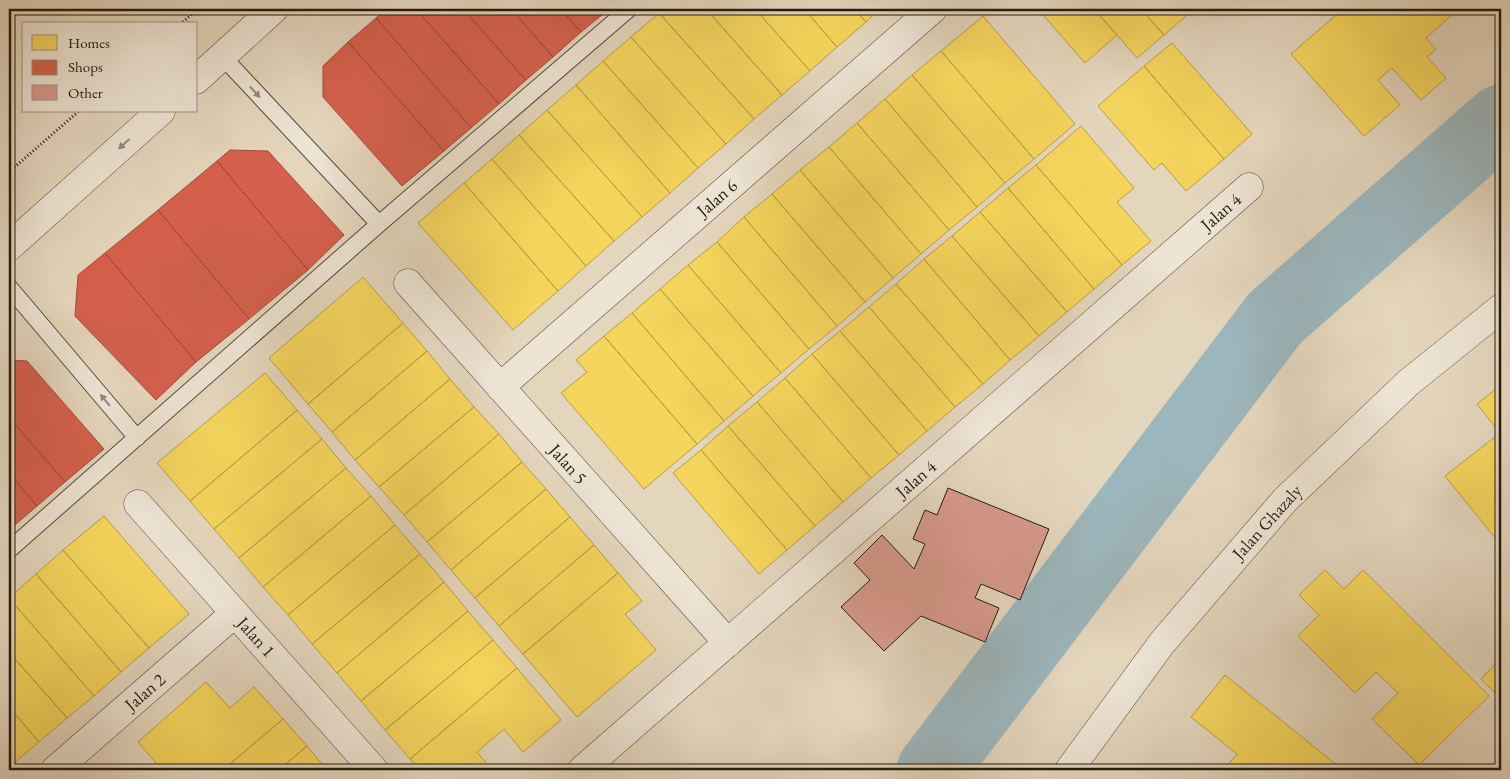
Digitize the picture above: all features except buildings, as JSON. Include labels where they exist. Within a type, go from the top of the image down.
[{"type":"street","name":"Jalan 6","points":[[500,387],[933,9]]},
{"type":"street","points":[[198,78],[222,56],[262,13]]},
{"type":"street","points":[[9,247],[160,112]]},
{"type":"street","name":"Jalan 4","points":[[582,770],[1249,187]]},
{"type":"street","name":"Jalan 5","points":[[408,283],[728,644]]},
{"type":"street","name":"Jalan Ghazaly","points":[[1069,770],[1162,642],[1285,500],[1408,383],[1501,308]]},
{"type":"street","name":"Jalan 1","points":[[138,504],[374,770]]},
{"type":"street","name":"Jalan 2","points":[[55,770],[234,613]]},
{"type":"lane","points":[[9,550],[379,224],[628,9]]},
{"type":"lane","points":[[222,56],[379,224]]},
{"type":"lane","points":[[9,287],[137,438]]},
{"type":"path","points":[[182,22],[198,9]]},
{"type":"path","points":[[9,172],[78,112]]},
{"type":"waterway","points":[[932,770],[1275,318],[1501,120]]}]
